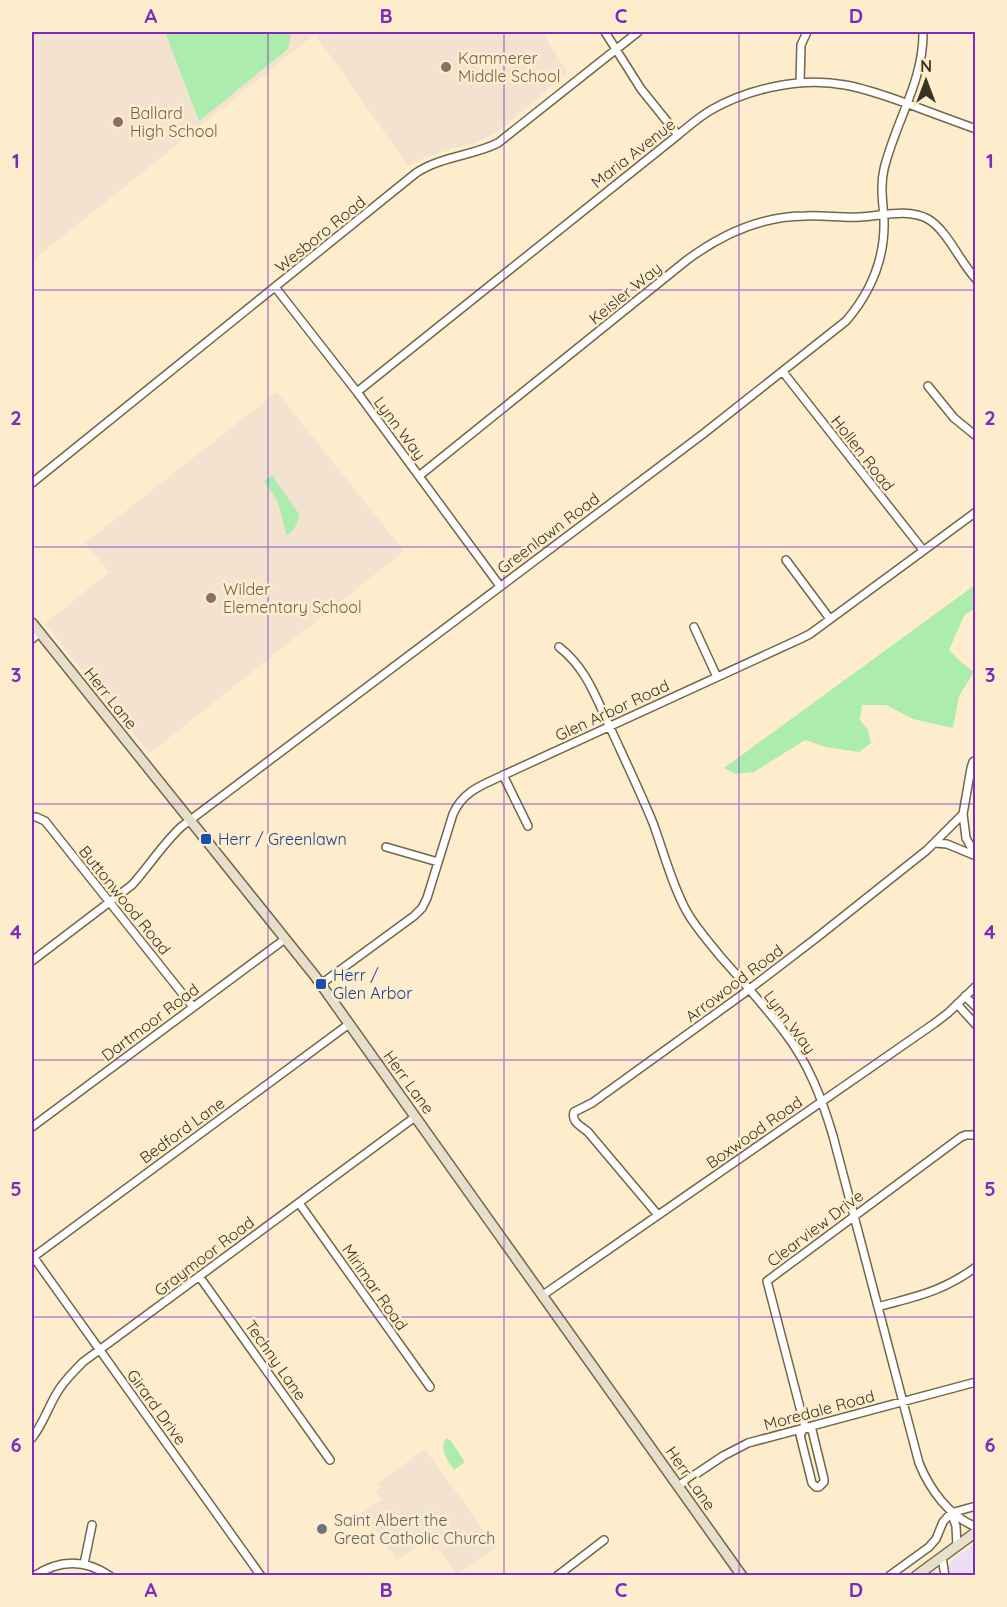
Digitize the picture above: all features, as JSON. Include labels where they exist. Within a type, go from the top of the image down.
[{"type":"main road","name":"Herr Lane","points":[[32,623],[35,636],[191,820],[321,984],[742,1575]]},
{"type":"main road","points":[[923,1574],[975,1529]]},
{"type":"street","points":[[604,32],[641,89],[678,135]]},
{"type":"street","name":"Wesboro Road","points":[[32,483],[416,172],[440,161],[484,150],[498,143],[639,32]]},
{"type":"street","points":[[800,83],[801,45],[807,32]]},
{"type":"street","name":"Greenlawn Road","points":[[32,961],[132,885],[169,839],[191,820],[783,372],[834,332],[858,308],[875,275],[880,258],[884,237],[882,193],[885,167],[922,55],[924,32]]},
{"type":"street","name":"Maria Avenue","points":[[357,392],[697,120],[728,102],[773,87],[800,83],[842,84],[864,89],[975,129]]},
{"type":"street","points":[[883,215],[908,213],[929,219],[940,229],[975,279]]},
{"type":"street","name":"Keisler Way","points":[[419,476],[703,248],[744,227],[766,220],[789,216],[883,215]]},
{"type":"street","name":"Lynn Way","points":[[275,287],[357,392],[500,586]]},
{"type":"street","name":"Hollen Road","points":[[783,372],[923,550]]},
{"type":"street","points":[[928,386],[954,418],[975,436]]},
{"type":"street","name":"Glen Arbor Road","points":[[321,984],[418,912],[427,898],[450,821],[466,794],[800,639],[975,512]]},
{"type":"street","points":[[786,560],[830,619]]},
{"type":"street","points":[[694,627],[717,677]]},
{"type":"street","name":"Lynn Way","points":[[559,647],[575,661],[585,674],[648,811],[687,912],[696,926],[785,1032],[811,1074],[833,1136],[919,1463],[927,1480],[951,1513],[956,1526],[957,1546]]},
{"type":"street","points":[[975,760],[970,768],[963,814],[966,838],[975,856]]},
{"type":"street","points":[[503,775],[528,826]]},
{"type":"street","name":"Arrowood Road","points":[[658,1215],[588,1132],[574,1121],[574,1112],[592,1103],[749,990],[935,843],[963,814]]},
{"type":"street","name":"Buttonwood Road","points":[[32,817],[45,821],[193,1007]]},
{"type":"street","points":[[935,843],[947,844],[975,856]]},
{"type":"street","points":[[386,847],[438,862]]},
{"type":"street","name":"Dartmoor Road","points":[[32,1127],[285,939]]},
{"type":"street","name":"Boxwood Road","points":[[543,1295],[935,1023],[975,986]]},
{"type":"street","points":[[965,996],[975,1007]]},
{"type":"street","points":[[957,1004],[975,1025]]},
{"type":"street","name":"Bedford Lane","points":[[32,1257],[349,1024]]},
{"type":"street","name":"Graymoor Road","points":[[32,1438],[42,1424],[60,1388],[83,1362],[416,1116]]},
{"type":"street","name":"Clearview Drive","points":[[805,1427],[767,1281],[961,1137],[975,1134]]},
{"type":"street","name":"Mirimar Road","points":[[299,1203],[430,1387]]},
{"type":"street","name":"Girard Drive","points":[[32,1257],[261,1575]]},
{"type":"street","points":[[878,1307],[938,1290],[975,1267]]},
{"type":"street","name":"Techny Lane","points":[[199,1276],[330,1460]]},
{"type":"street","name":"Moredale Road","points":[[678,1486],[738,1447],[770,1436],[975,1382]]},
{"type":"street","points":[[805,1427],[812,1430],[824,1479],[824,1482],[816,1487],[812,1484],[800,1434],[805,1427]]},
{"type":"street","points":[[889,1575],[929,1547],[936,1539],[943,1522],[951,1513],[975,1506]]},
{"type":"street","name":"Lynn Way","points":[[951,1513],[975,1529]]},
{"type":"street","points":[[84,1564],[92,1525]]},
{"type":"street","points":[[557,1575],[604,1540]]},
{"type":"street","points":[[942,1557],[945,1575]]},
{"type":"street","points":[[34,1575],[56,1565],[77,1563],[98,1568],[110,1575]]},
{"type":"shaded area","name":"Ballard High School","points":[[32,32],[542,32],[568,73],[497,132],[474,143],[441,152],[408,166],[315,34],[32,261]]},
{"type":"shaded area","name":"Wilder Elementary School","points":[[277,392],[404,551],[149,754],[45,624],[109,572],[85,543]]},
{"type":"shaded area","points":[[425,1449],[496,1547],[457,1575],[438,1548],[433,1551],[425,1540],[397,1560],[362,1513],[381,1500],[375,1491],[380,1487],[377,1484]]},
{"type":"shaded area","points":[[975,1543],[975,1575],[948,1575],[947,1568],[951,1561]]},
{"type":"green space","points":[[165,32],[291,32],[288,49],[199,121]]},
{"type":"green space","points":[[272,475],[299,514],[297,524],[290,534],[286,534],[278,502],[264,481]]},
{"type":"green space","points":[[975,585],[975,609],[965,614],[949,650],[974,672],[959,696],[953,728],[913,719],[886,705],[862,705],[860,720],[868,730],[871,743],[859,752],[826,747],[805,740],[754,772],[735,774],[724,768]]},
{"type":"green space","points":[[446,1438],[450,1440],[465,1462],[454,1470],[443,1447]]},
{"type":"place","name":"Kammerer Middle School","points":[[446,67]]},
{"type":"place","name":"Ballard High School","points":[[118,122]]},
{"type":"place","name":"Wilder Elementary School","points":[[211,598]]},
{"type":"place","name":"Herr / Greenlawn","points":[[206,839]]},
{"type":"place","name":"Herr / Glen Arbor","points":[[321,984]]},
{"type":"place","name":"Saint Albert the Great Catholic Church","points":[[322,1529]]}]
